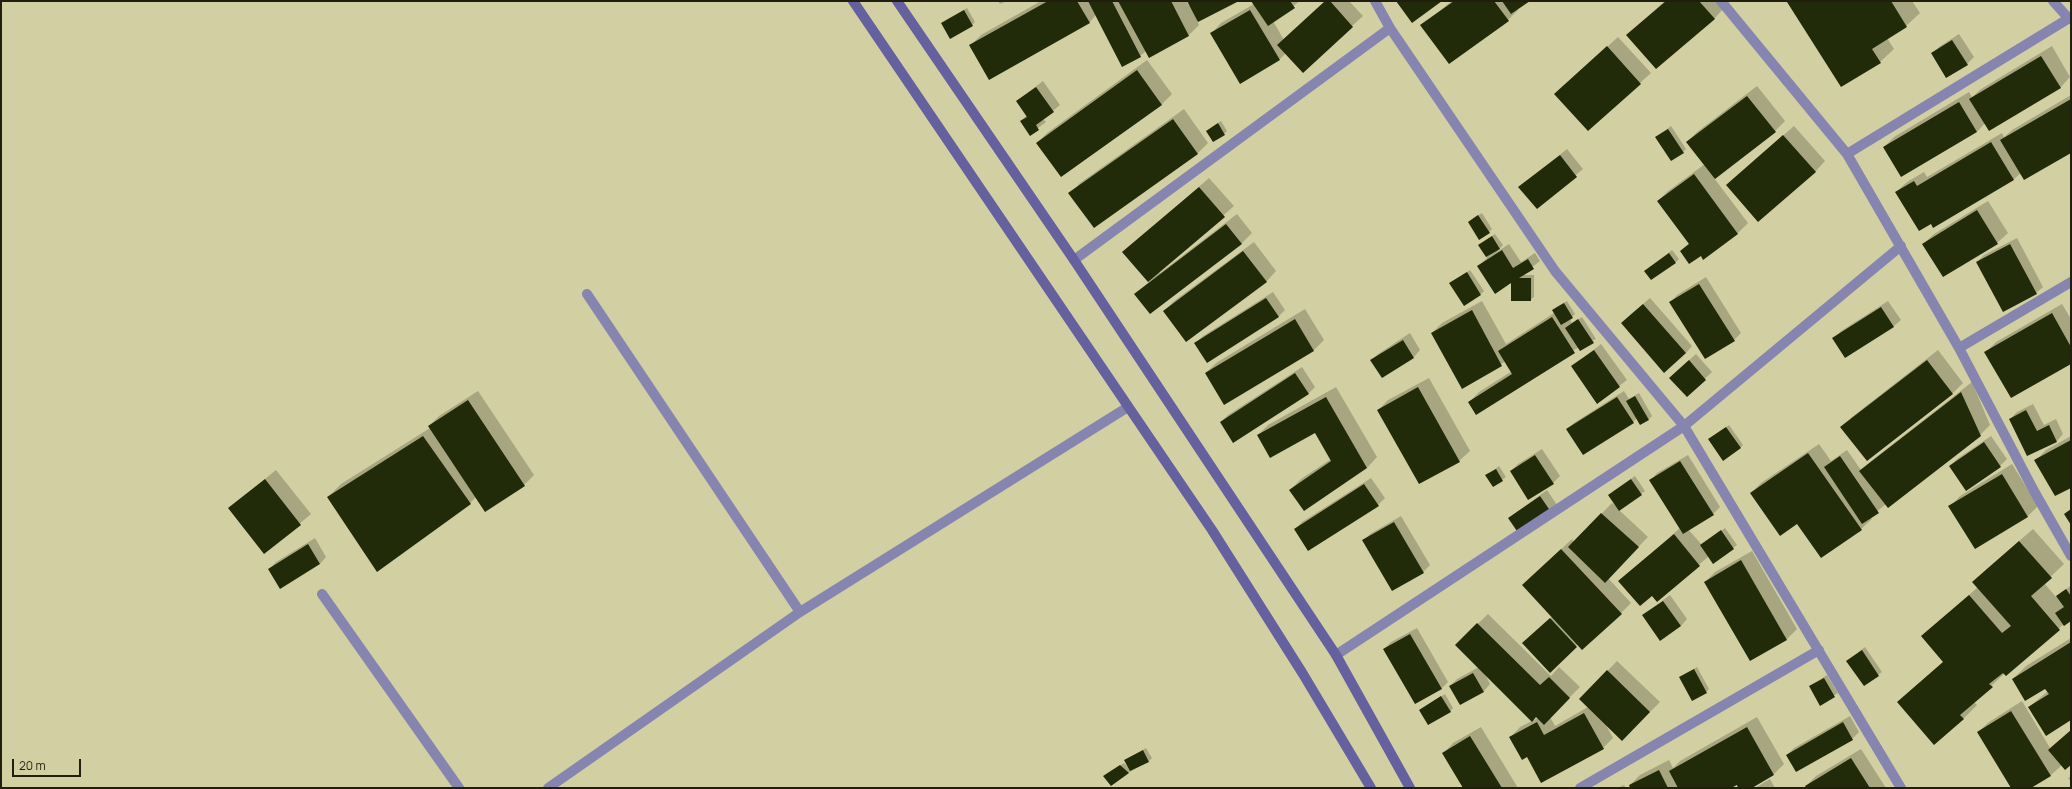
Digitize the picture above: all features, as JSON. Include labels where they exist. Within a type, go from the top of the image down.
[{"type":"main road","points":[[852,1],[1212,530],[1303,674],[1370,788]]},
{"type":"main road","points":[[897,1],[1074,260],[1336,655],[1410,788]]},
{"type":"street","points":[[1375,1],[1390,28],[1555,270],[1684,426],[1901,788]]},
{"type":"street","points":[[1721,1],[1847,154],[1960,348],[2034,492],[2071,556]]},
{"type":"street","points":[[1847,154],[2070,18],[2053,1]]},
{"type":"street","points":[[1074,260],[1390,28]]},
{"type":"street","points":[[1336,655],[1684,426],[1901,246]]},
{"type":"street","points":[[1960,348],[2071,282]]},
{"type":"street","points":[[587,294],[800,612]]},
{"type":"street","points":[[548,788],[800,612],[1128,407]]},
{"type":"street","points":[[322,594],[459,788]]},
{"type":"street","points":[[1580,788],[1819,650]]},
{"type":"building","points":[[1048,1],[1077,1],[1090,23],[989,80],[969,45]]},
{"type":"building","points":[[1088,1],[1112,1],[1141,57],[1122,67]]},
{"type":"building","points":[[1118,1],[1171,1],[1189,36],[1149,58]]},
{"type":"building","points":[[1187,1],[1239,1],[1198,22]]},
{"type":"building","points":[[1251,1],[1290,1],[1295,8],[1268,26]]},
{"type":"building","points":[[1325,1],[1330,1],[1353,27],[1303,73],[1277,45]]},
{"type":"building","points":[[1396,1],[1442,1],[1412,23]]},
{"type":"building","points":[[1454,1],[1494,1],[1509,21],[1449,64],[1420,25]]},
{"type":"building","points":[[1502,1],[1530,1],[1511,14]]},
{"type":"building","points":[[1666,1],[1699,1],[1715,19],[1656,69],[1626,35]]},
{"type":"building","points":[[1891,1],[1907,27],[1872,49],[1881,63],[1841,87],[1787,2]]},
{"type":"building","points":[[964,10],[973,26],[950,39],[941,23]]},
{"type":"building","points":[[1250,10],[1280,60],[1240,84],[1210,33]]},
{"type":"building","points":[[1952,40],[1968,65],[1946,78],[1931,53]]},
{"type":"building","points":[[1607,46],[1641,84],[1588,131],[1554,94]]},
{"type":"building","points":[[2041,56],[2061,88],[1989,131],[1969,99]]},
{"type":"building","points":[[1137,70],[1162,105],[1061,177],[1036,143]]},
{"type":"building","points":[[1036,87],[1054,112],[1036,125],[1039,130],[1030,136],[1020,121],[1027,117],[1016,101]]},
{"type":"building","points":[[1747,96],[1776,132],[1715,179],[1686,142]]},
{"type":"building","points":[[2071,99],[2071,153],[2024,180],[2000,140]]},
{"type":"building","points":[[1959,102],[1977,132],[1901,177],[1883,147]]},
{"type":"building","points":[[1173,119],[1198,154],[1094,228],[1068,193]]},
{"type":"building","points":[[1218,123],[1225,135],[1213,142],[1206,131]]},
{"type":"building","points":[[1668,129],[1684,153],[1671,161],[1655,137]]},
{"type":"building","points":[[1783,135],[1816,172],[1758,222],[1726,185]]},
{"type":"building","points":[[1991,142],[2014,180],[1933,228],[1931,224],[1919,231],[1895,192],[1914,181],[1917,186]]},
{"type":"building","points":[[1560,155],[1577,177],[1537,209],[1518,187]]},
{"type":"building","points":[[1694,174],[1738,234],[1703,260],[1701,256],[1689,264],[1680,251],[1689,244],[1657,201]]},
{"type":"building","points":[[1199,187],[1225,217],[1148,282],[1122,252]]},
{"type":"building","points":[[1977,210],[1998,244],[1943,277],[1922,244]]},
{"type":"building","points":[[1478,215],[1490,233],[1479,240],[1468,222]]},
{"type":"building","points":[[1226,224],[1242,244],[1150,314],[1134,294]]},
{"type":"building","points":[[1492,236],[1500,249],[1486,257],[1478,245]]},
{"type":"building","points":[[2010,244],[2037,294],[2003,312],[1976,262]]},
{"type":"building","points":[[1502,250],[1513,268],[1528,259],[1534,269],[1519,278],[1531,278],[1531,301],[1511,301],[1511,283],[1495,294],[1477,266]]},
{"type":"building","points":[[1243,251],[1267,282],[1186,342],[1163,311]]},
{"type":"building","points":[[1669,253],[1676,263],[1651,280],[1644,271]]},
{"type":"building","points":[[1467,272],[1481,295],[1464,306],[1449,283]]},
{"type":"building","points":[[1699,284],[1735,341],[1705,359],[1669,302]]},
{"type":"building","points":[[1266,298],[1279,317],[1207,363],[1194,343]]},
{"type":"building","points":[[1564,303],[1573,318],[1561,325],[1552,310]]},
{"type":"building","points":[[1643,304],[1686,353],[1664,373],[1621,323]]},
{"type":"building","points":[[1881,307],[1894,327],[1845,358],[1832,338]]},
{"type":"building","points":[[1472,310],[1502,366],[1462,389],[1431,333]]},
{"type":"building","points":[[2052,313],[2071,347],[2071,364],[2011,398],[1984,352]]},
{"type":"building","points":[[1552,317],[1575,353],[1476,415],[1468,402],[1512,374],[1498,351]]},
{"type":"building","points":[[1295,319],[1314,351],[1224,405],[1205,373]]},
{"type":"building","points":[[1578,319],[1594,343],[1580,351],[1565,328]]},
{"type":"building","points":[[1403,340],[1414,358],[1382,378],[1370,360]]},
{"type":"building","points":[[1594,350],[1620,387],[1597,404],[1571,366]]},
{"type":"building","points":[[1689,360],[1706,380],[1687,397],[1669,378]]},
{"type":"building","points":[[1927,360],[1953,394],[1867,461],[1840,427]]},
{"type":"building","points":[[1295,373],[1309,394],[1233,443],[1220,422]]},
{"type":"building","points":[[1418,387],[1460,462],[1419,484],[1377,410]]},
{"type":"building","points":[[1961,392],[1981,436],[1888,508],[1859,471]]},
{"type":"building","points":[[1635,396],[1649,420],[1640,425],[1626,401]]},
{"type":"building","points":[[1326,397],[1367,468],[1304,511],[1289,490],[1331,461],[1315,433],[1270,458],[1257,435]]},
{"type":"building","points":[[1617,397],[1634,423],[1583,455],[1566,429]]},
{"type":"building","points":[[468,400],[525,486],[485,512],[428,426]]},
{"type":"building","points":[[2026,410],[2037,431],[2049,425],[2057,442],[2027,456],[2009,419]]},
{"type":"building","points":[[1726,427],[1741,448],[1723,461],[1708,439]]},
{"type":"building","points":[[423,436],[471,504],[377,572],[327,497]]},
{"type":"building","points":[[2071,440],[2071,488],[2055,496],[2034,460]]},
{"type":"building","points":[[1984,442],[2001,467],[1966,491],[1949,466]]},
{"type":"building","points":[[1808,453],[1862,530],[1821,558],[1797,524],[1780,536],[1750,493]]},
{"type":"building","points":[[1535,455],[1554,484],[1528,500],[1510,471]]},
{"type":"building","points":[[1840,456],[1879,513],[1862,524],[1824,467]]},
{"type":"building","points":[[1680,461],[1714,515],[1683,534],[1649,480]]},
{"type":"building","points":[[1496,469],[1503,481],[1493,487],[1485,475]]},
{"type":"building","points":[[2002,474],[2028,517],[1975,549],[1948,506]]},
{"type":"building","points":[[265,479],[301,525],[264,554],[228,508]]},
{"type":"building","points":[[1631,479],[1642,495],[1619,511],[1608,495]]},
{"type":"building","points":[[1364,484],[1379,506],[1308,551],[1294,529]]},
{"type":"building","points":[[1540,496],[1551,512],[1519,534],[1508,518]]},
{"type":"building","points":[[2071,509],[2071,525],[2064,514]]},
{"type":"building","points":[[1601,513],[1639,547],[1605,583],[1568,547]]},
{"type":"building","points":[[1394,522],[1424,573],[1392,591],[1362,540]]},
{"type":"building","points":[[1721,530],[1734,549],[1713,564],[1700,545]]},
{"type":"building","points":[[1674,534],[1700,566],[1657,602],[1652,596],[1640,606],[1618,581]]},
{"type":"building","points":[[2019,541],[2052,578],[2031,596],[2060,630],[2006,676],[2003,673],[1989,684],[1993,687],[1960,715],[1964,719],[1934,745],[1897,702],[1943,662],[1921,636],[1969,595],[2002,633],[2011,626],[1972,582]]},
{"type":"building","points":[[308,544],[320,564],[280,589],[268,569]]},
{"type":"building","points":[[1561,549],[1622,614],[1582,650],[1522,585]]},
{"type":"building","points":[[1741,560],[1787,640],[1750,661],[1704,582]]},
{"type":"building","points":[[2066,589],[2071,596],[2071,621],[2064,626],[2055,613],[2064,607],[2056,596]]},
{"type":"building","points":[[1663,601],[1681,626],[1660,641],[1642,615]]},
{"type":"building","points":[[1550,618],[1577,647],[1550,673],[1522,643]]},
{"type":"building","points":[[1477,623],[1540,685],[1549,677],[1570,698],[1544,725],[1536,717],[1532,722],[1455,645]]},
{"type":"building","points":[[1410,634],[1442,689],[1415,704],[1383,649]]},
{"type":"building","points":[[2071,642],[2071,720],[2046,736],[2028,707],[2049,694],[2045,689],[2025,701],[2012,679]]},
{"type":"building","points":[[1862,650],[1879,676],[1864,686],[1846,661]]},
{"type":"building","points":[[1694,669],[1707,693],[1692,701],[1679,677]]},
{"type":"building","points":[[1607,670],[1650,712],[1622,741],[1579,699]]},
{"type":"building","points":[[1473,673],[1484,692],[1460,705],[1449,686]]},
{"type":"building","points":[[1824,678],[1835,697],[1820,706],[1809,686]]},
{"type":"building","points":[[1441,696],[1451,712],[1428,725],[1419,710]]},
{"type":"building","points":[[2011,711],[2051,776],[2031,788],[2011,788],[1977,732]]},
{"type":"building","points":[[1584,713],[1604,749],[1541,783],[1527,757],[1522,760],[1509,737],[1537,722],[1544,735]]},
{"type":"building","points":[[1843,722],[1853,740],[1796,772],[1786,755]]},
{"type":"building","points":[[1747,727],[1774,775],[1752,788],[1738,788],[1737,785],[1731,788],[1678,788],[1669,771]]},
{"type":"building","points":[[2071,730],[2071,765],[2065,770],[2048,750]]},
{"type":"building","points":[[1470,736],[1502,788],[1463,788],[1442,753]]},
{"type":"building","points":[[1143,750],[1149,762],[1130,771],[1124,760]]},
{"type":"building","points":[[1851,758],[1870,788],[1806,788],[1805,786]]},
{"type":"building","points":[[1120,765],[1129,773],[1111,786],[1103,776]]},
{"type":"building","points":[[1659,770],[1668,788],[1630,788],[1629,785]]}]
